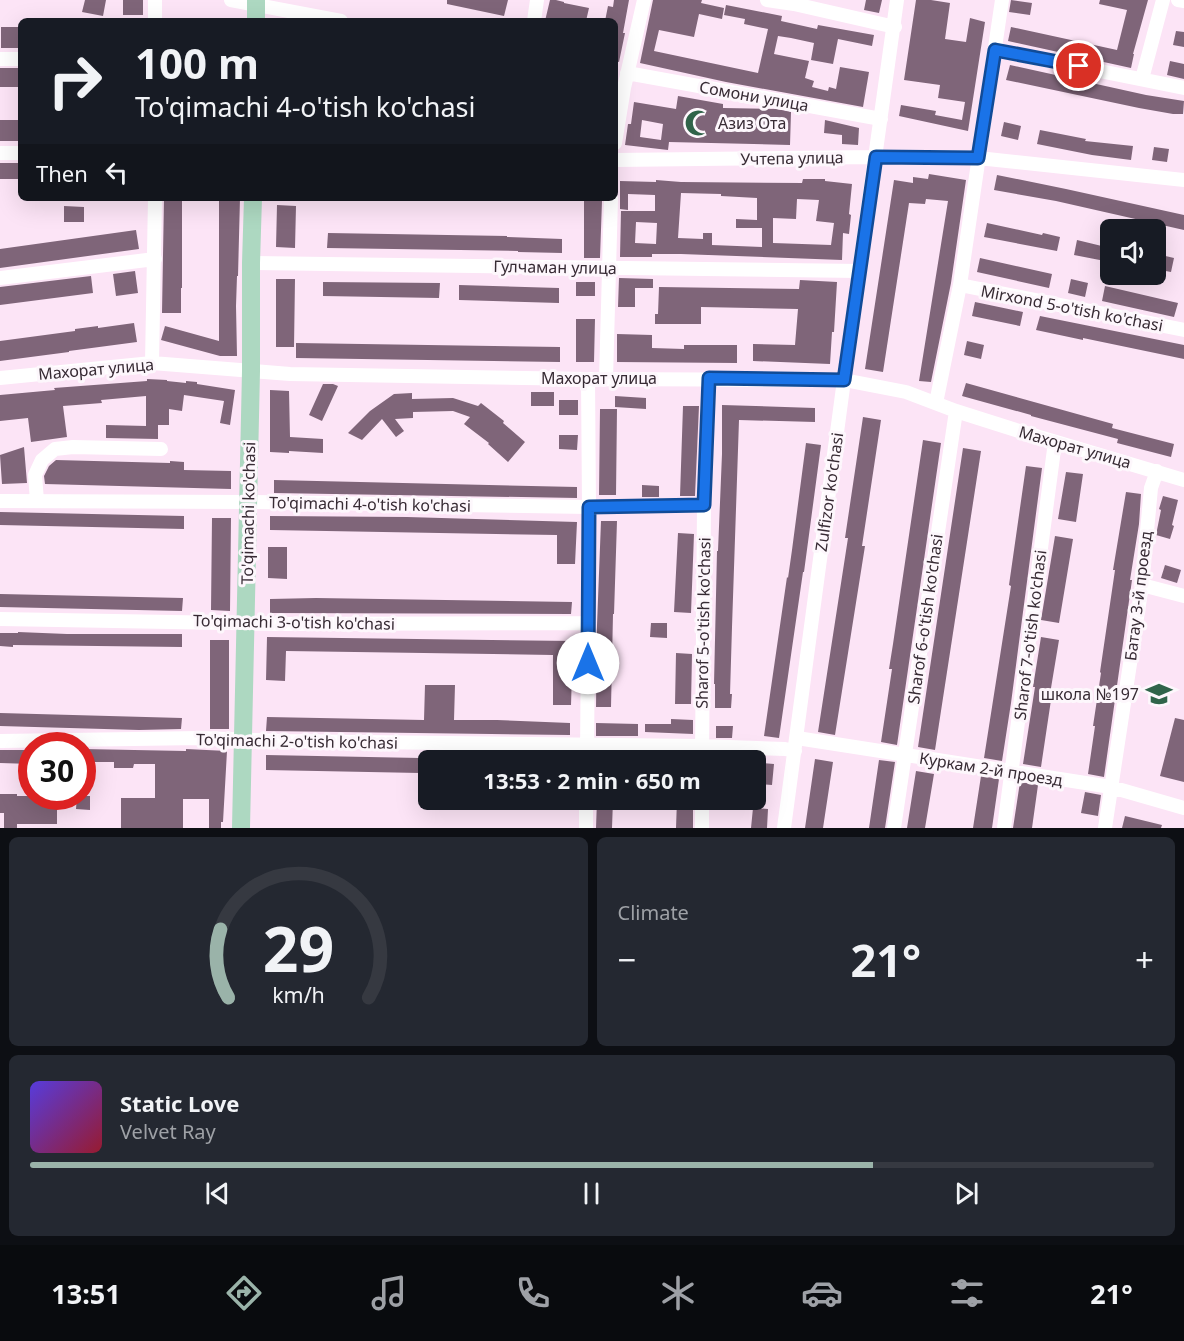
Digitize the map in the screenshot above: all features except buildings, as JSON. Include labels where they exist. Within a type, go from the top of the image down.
[{"type":"main road","name":"To'qimachi ko'chasi","points":[[241,828],[253,201]]},
{"type":"street","points":[[155,0],[156,18]]},
{"type":"street","points":[[231,0],[256,9],[320,18]]},
{"type":"street","points":[[534,18],[537,0]]},
{"type":"street","points":[[619,87],[627,73],[644,0]]},
{"type":"street","points":[[767,0],[794,2],[894,27]]},
{"type":"street","name":"Zulfizor ko'chasi","points":[[784,828],[897,0]]},
{"type":"street","points":[[936,403],[960,285],[1002,0]]},
{"type":"street","points":[[1142,79],[1162,0]]},
{"type":"street","points":[[1178,0],[1184,1]]},
{"type":"street","points":[[995,50],[1184,88]]},
{"type":"street","points":[[0,59],[18,59]]},
{"type":"street","name":"Сомони улица","points":[[627,73],[881,119]]},
{"type":"street","points":[[0,153],[18,153]]},
{"type":"street","name":"Учтепа улица","points":[[618,160],[978,158],[1184,180]]},
{"type":"street","points":[[152,363],[155,201]]},
{"type":"street","points":[[606,379],[611,201]]},
{"type":"street","points":[[0,278],[155,259]]},
{"type":"street","name":"Гулчаман улица","points":[[251,263],[860,271]]},
{"type":"street","name":"Mirxond 5-o'tish ko'chasi","points":[[960,285],[1184,330]]},
{"type":"street","name":"Махорат улица","points":[[0,378],[152,363],[290,374],[844,380],[906,392],[956,411],[1184,480]]},
{"type":"street","name":"Sharof 5-o'tish ko'chasi","points":[[702,750],[704,505],[709,378]]},
{"type":"street","points":[[587,750],[588,379]]},
{"type":"street","name":"Sharof 6-o'tish ko'chasi","points":[[894,828],[956,411]]},
{"type":"street","name":"Sharof 7-o'tish ko'chasi","points":[[1004,828],[1055,442]]},
{"type":"street","points":[[37,501],[35,475],[42,460],[55,449],[73,447],[161,449]]},
{"type":"street","name":"Батау 3-й проезд","points":[[1105,828],[1142,585],[1151,488],[1157,471]]},
{"type":"street","name":"To'qimachi 4-o'tish ko'chasi","points":[[0,501],[589,507],[704,505]]},
{"type":"street","points":[[1142,585],[1184,596]]},
{"type":"street","name":"To'qimachi 3-o'tish ko'chasi","points":[[0,619],[246,623],[588,623]]},
{"type":"street","name":"To'qimachi 2-o'tish ko'chasi","points":[[0,741],[200,738],[702,746]]},
{"type":"street","name":"Куркам 2-й проезд","points":[[702,746],[785,749],[796,744],[905,755],[1111,787],[1184,808]]},
{"type":"street","points":[[586,810],[586,828]]},
{"type":"street","points":[[702,810],[702,828]]},
{"type":"place","name":"Азиз Ота","points":[[698,123]]},
{"type":"place","name":"школа №197","points":[[1159,694]]},
{"type":"route","points":[[588,663],[589,507],[704,505],[709,378],[844,380],[876,157],[978,158],[995,50],[1079,66]]}]
